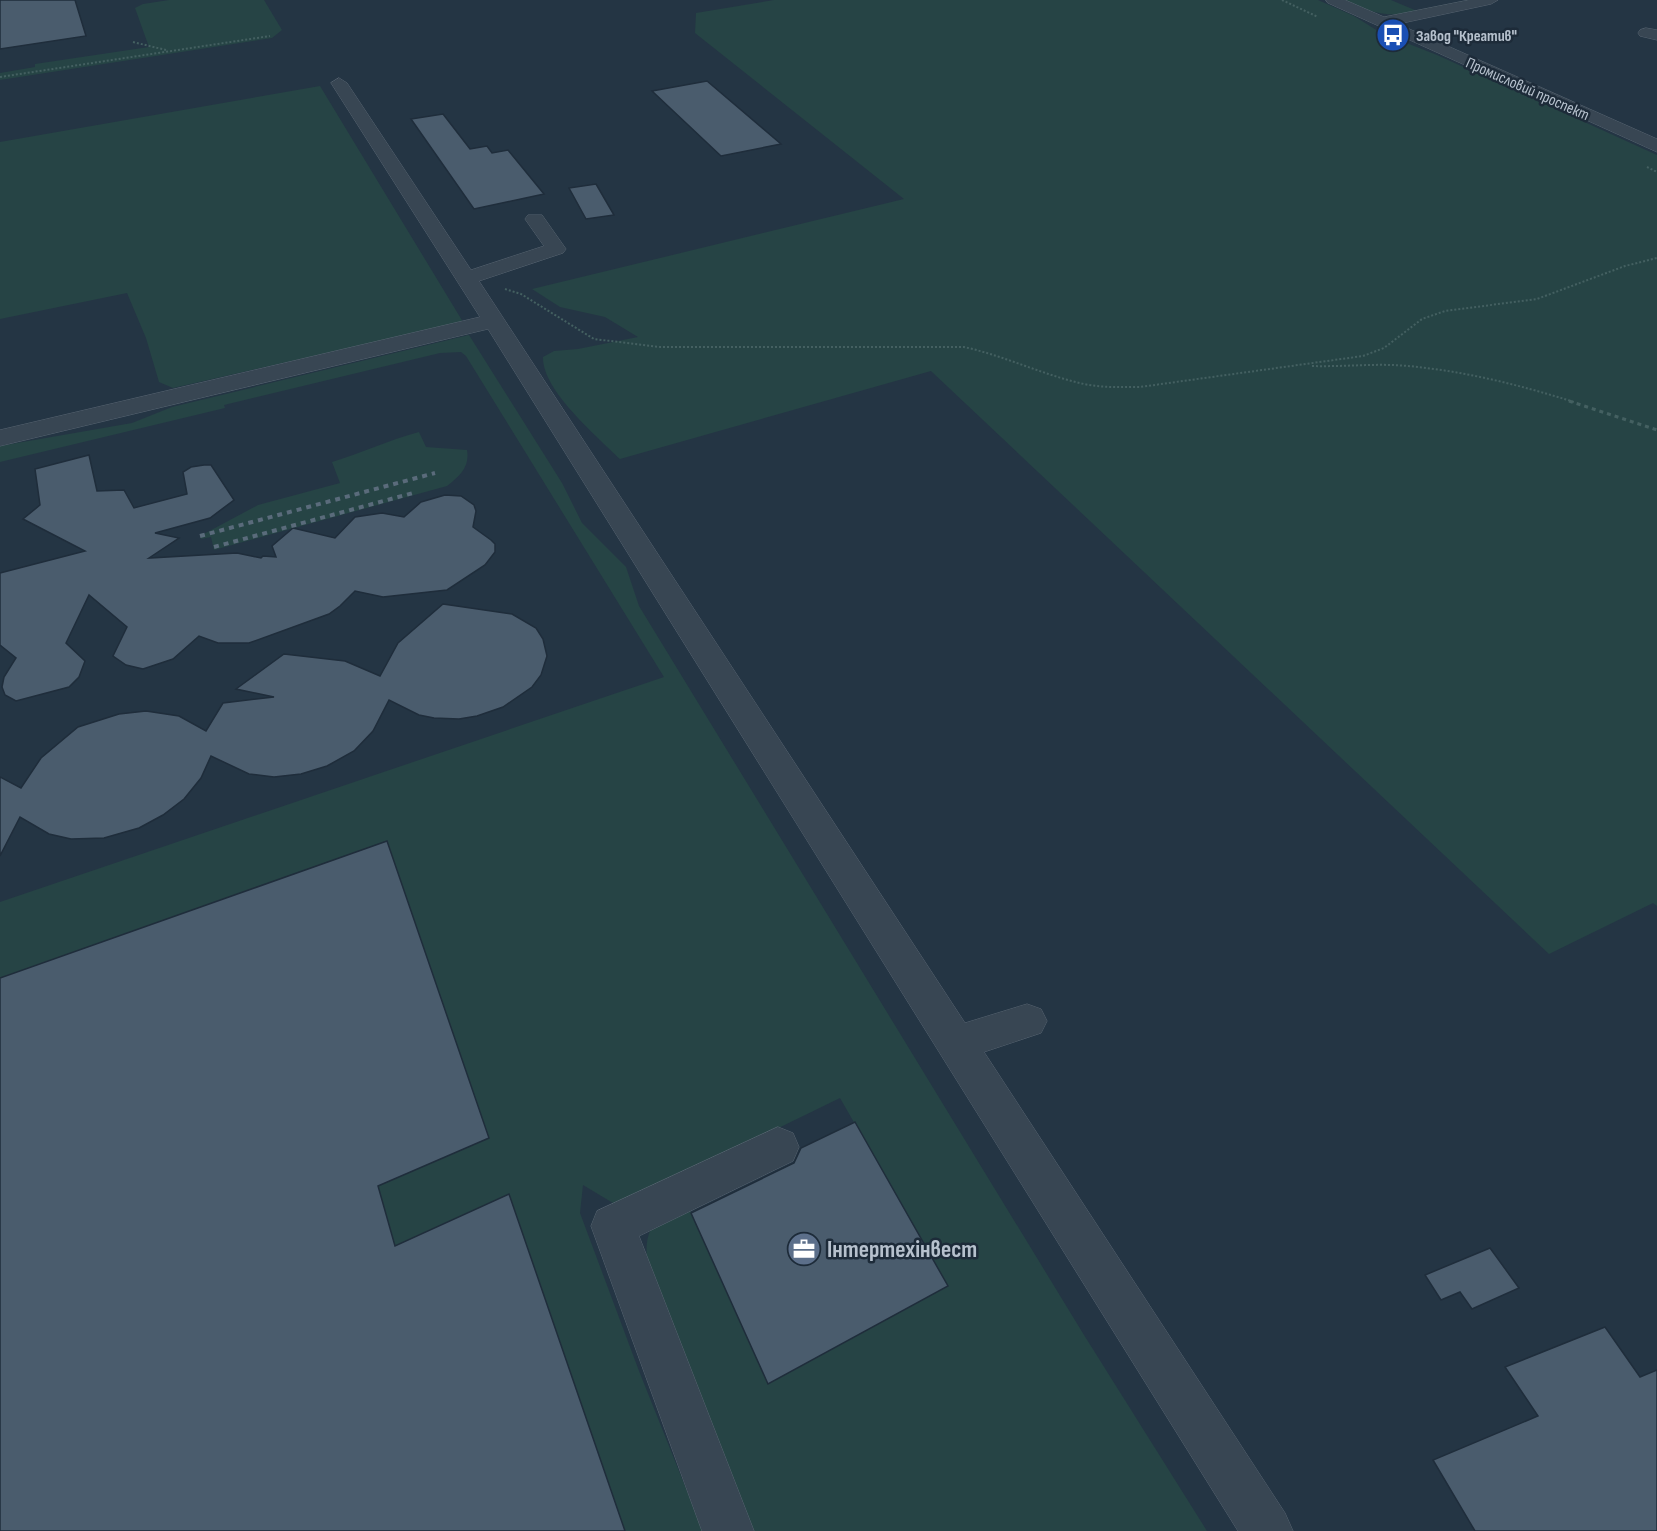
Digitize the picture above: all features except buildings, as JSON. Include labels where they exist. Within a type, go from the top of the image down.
[{"type":"street","name":"Промисловий проспект","points":[[1333,0],[1657,146]]},
{"type":"street","points":[[1383,22],[1491,0]]},
{"type":"street","points":[[339,83],[467,278],[1267,1531]]},
{"type":"street","points":[[467,278],[556,249],[535,219]]},
{"type":"street","points":[[0,438],[494,321]]},
{"type":"street","points":[[954,1044],[1027,1021]]},
{"type":"street","points":[[728,1531],[613,1226],[778,1147]]},
{"type":"path","points":[[0,77],[270,36]]},
{"type":"path","points":[[133,42],[169,51]]},
{"type":"path","points":[[467,278],[521,294],[594,339],[660,346],[730,348],[964,346],[992,352],[1079,383],[1106,388],[1140,387],[1363,356],[1384,348],[1422,319],[1445,311],[1537,299],[1625,266],[1657,258]]},
{"type":"path","points":[[1300,366],[1406,366],[1447,372],[1539,393],[1657,430]]},
{"type":"green space","points":[[169,0],[264,0],[282,30],[272,38],[0,80],[0,73],[35,67],[35,64],[149,47],[135,8],[143,4]]},
{"type":"green space","points":[[774,0],[1318,0],[1354,16],[1381,33],[1437,55],[1657,155],[1657,906],[1653,903],[1549,954],[931,371],[620,459],[572,412],[551,384],[543,357],[554,351],[578,349],[638,337],[605,317],[560,307],[532,289],[904,199],[695,33],[696,13]]},
{"type":"green space","points":[[1339,0],[1391,0],[1417,11],[1407,14],[1387,14]]},
{"type":"green space","points":[[320,86],[463,322],[173,388],[159,382],[146,338],[127,293],[0,319],[0,142]]},
{"type":"green space","points":[[469,335],[562,483],[582,523],[626,567],[639,606],[1084,1335],[1207,1531],[751,1531],[647,1261],[648,1238],[650,1231],[660,1219],[687,1203],[768,1384],[948,1286],[840,1098],[618,1206],[583,1185],[580,1213],[639,1371],[703,1531],[625,1531],[509,1195],[395,1246],[378,1186],[489,1138],[386,841],[0,978],[0,902],[664,677],[466,356],[461,352],[440,353],[0,462],[0,446],[132,423],[172,407]]},
{"type":"green space","points":[[419,432],[426,447],[467,450],[468,456],[463,471],[447,486],[214,550],[211,537],[201,539],[200,536],[258,505],[340,483],[332,462]]},
{"type":"railway","points":[[200,536],[435,473]]},
{"type":"railway","points":[[214,547],[413,493]]},
{"type":"place","name":"Завод \"Креатив\"","points":[[1393,35]]},
{"type":"place","name":"Інтертехінвест","points":[[804,1249]]}]
